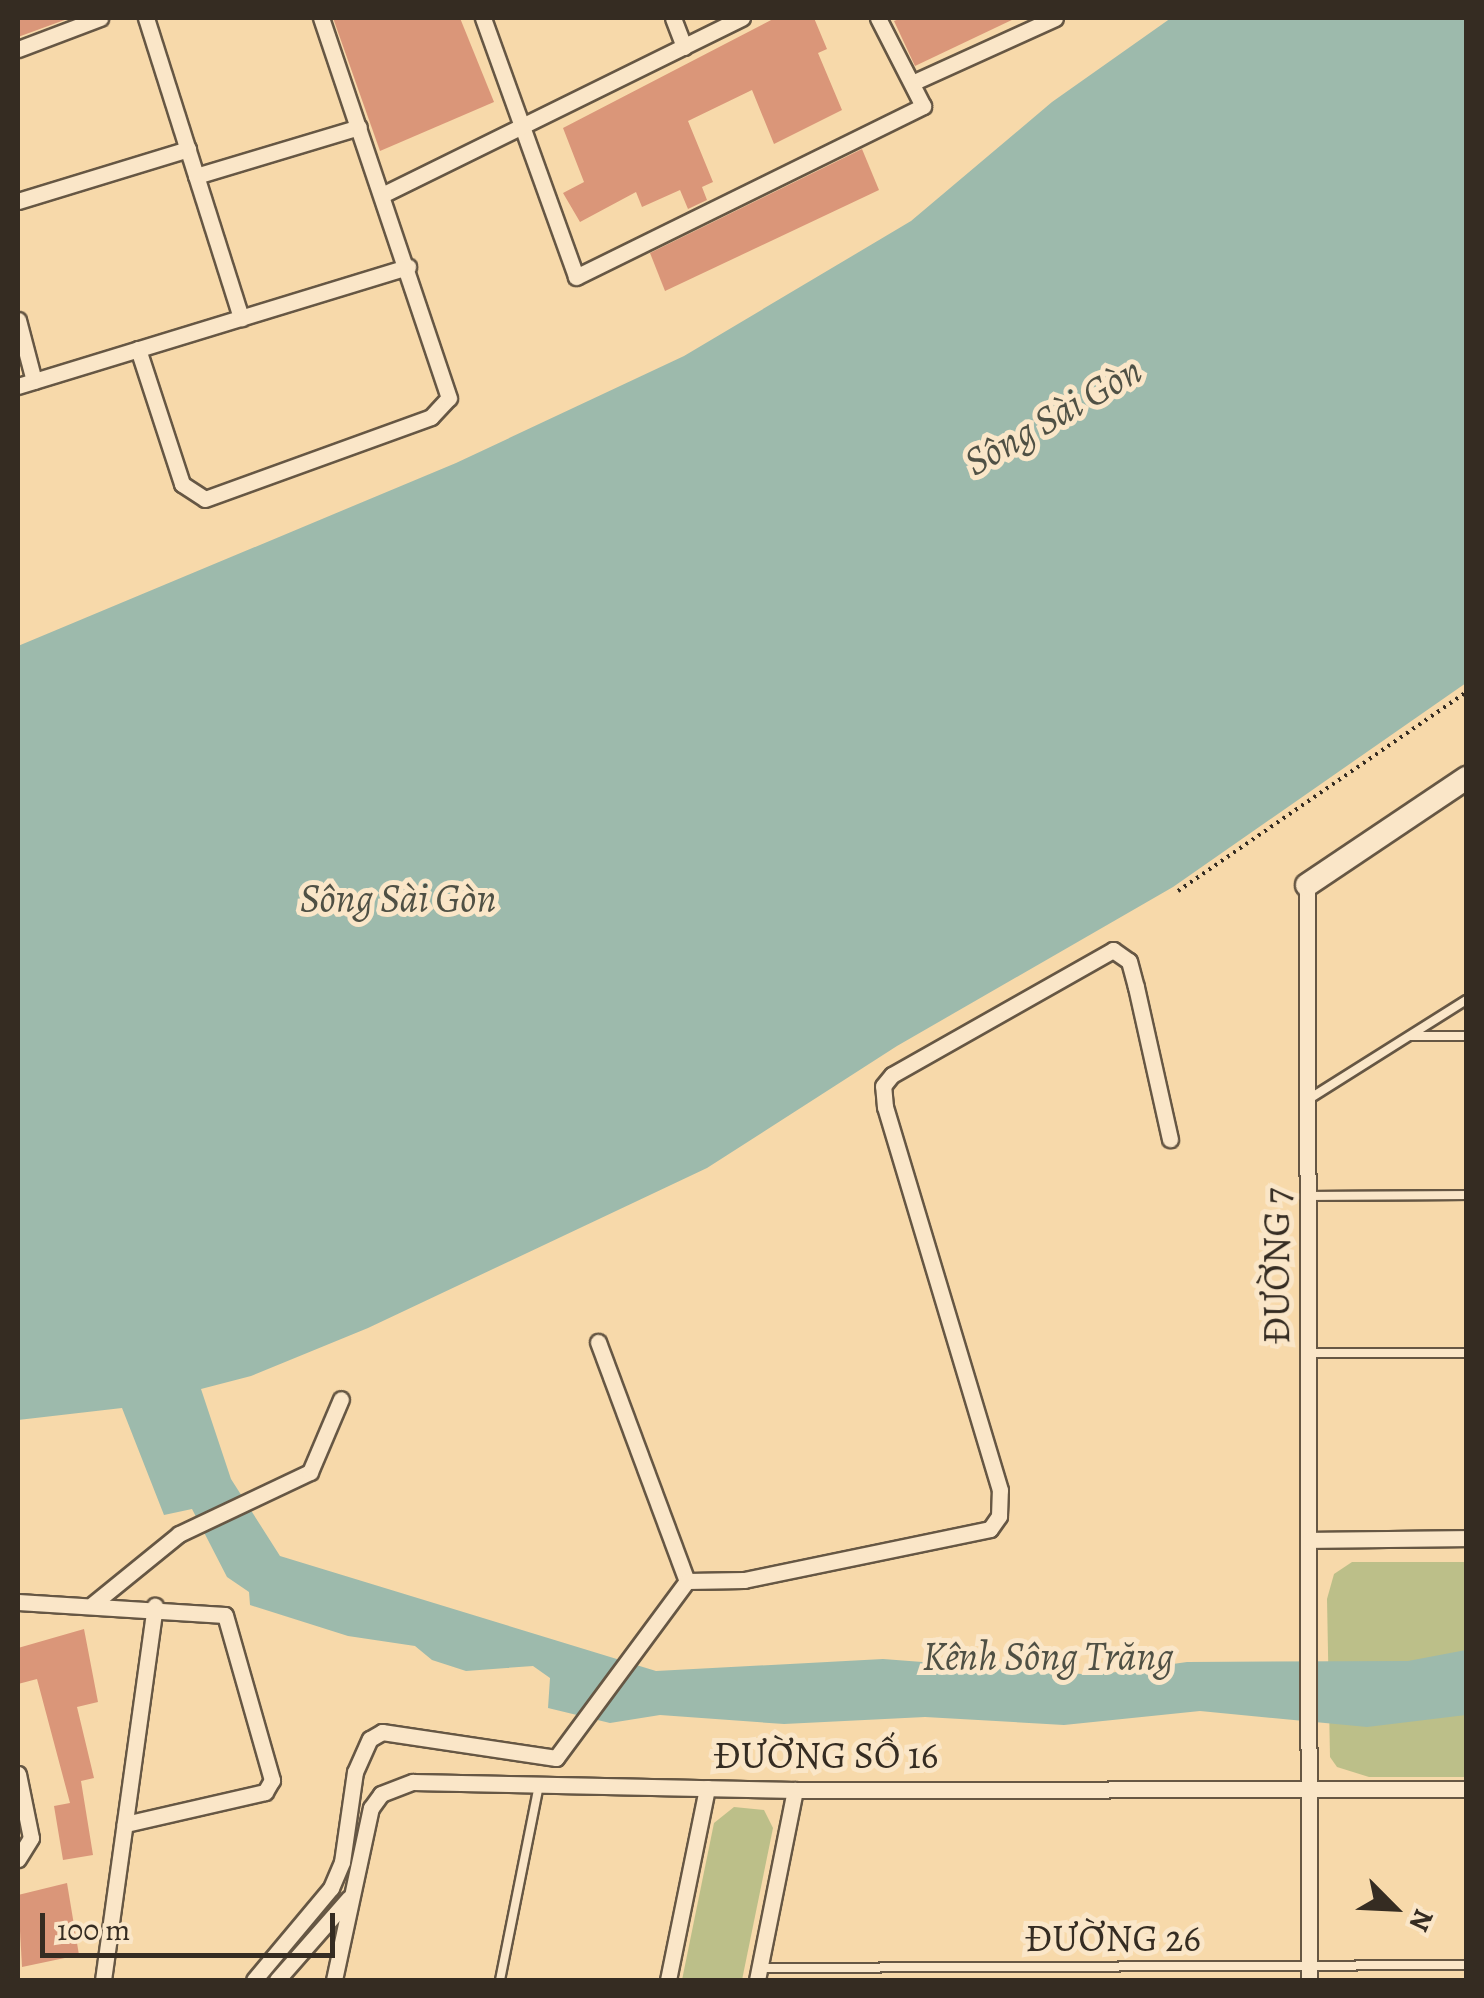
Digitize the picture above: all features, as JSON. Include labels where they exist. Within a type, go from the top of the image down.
[{"type":"street","points":[[18,49],[100,18]]},
{"type":"street","points":[[146,18],[240,318]]},
{"type":"street","points":[[138,349],[182,484],[205,499],[431,417],[449,398],[449,384],[321,18]]},
{"type":"street","points":[[483,18],[576,277],[923,106],[878,18]]},
{"type":"street","points":[[673,18],[684,46]]},
{"type":"street","points":[[384,194],[742,18]]},
{"type":"street","points":[[912,83],[1055,18]]},
{"type":"street","points":[[196,176],[360,127]]},
{"type":"street","points":[[18,200],[188,149]]},
{"type":"street","points":[[18,386],[408,267]]},
{"type":"street","points":[[18,320],[34,381]]},
{"type":"street","points":[[1307,885],[1466,778]]},
{"type":"street","name":"ĐƯỜNG 7","points":[[1307,885],[1309,1973]]},
{"type":"street","points":[[254,1980],[331,1888],[342,1862],[355,1772],[370,1738],[382,1732],[556,1758],[687,1582],[744,1580],[990,1529],[999,1516],[1000,1490],[886,1107],[883,1086],[892,1074],[1113,950],[1129,961],[1170,1140]]},
{"type":"street","points":[[598,1342],[687,1582]]},
{"type":"street","points":[[93,1604],[178,1534],[310,1472],[341,1399]]},
{"type":"street","points":[[1310,1540],[1466,1538]]},
{"type":"street","points":[[18,1602],[155,1606],[225,1615],[272,1780],[265,1792],[125,1824]]},
{"type":"street","points":[[103,1980],[155,1606]]},
{"type":"street","points":[[18,1774],[31,1838],[18,1859]]},
{"type":"street","name":"ĐƯỜNG SỐ 16","points":[[334,1980],[371,1808],[381,1794],[412,1782],[795,1790],[1466,1789]]},
{"type":"street","points":[[668,1980],[707,1788]]},
{"type":"street","points":[[758,1974],[795,1790]]},
{"type":"street","points":[[277,1980],[352,1895]]},
{"type":"lane","points":[[1308,1100],[1466,1000]]},
{"type":"lane","points":[[1411,1036],[1466,1036]]},
{"type":"lane","points":[[1309,1196],[1466,1195]]},
{"type":"lane","points":[[1310,1353],[1466,1353]]},
{"type":"lane","points":[[500,1980],[539,1785]]},
{"type":"lane","name":"ĐƯỜNG 26","points":[[758,1974],[1140,1966],[1309,1973],[1466,1965]]},
{"type":"lane","points":[[1140,1966],[1140,1980]]},
{"type":"lane","points":[[979,1967],[979,1980]]},
{"type":"path","points":[[1178,890],[1466,692]]},
{"type":"green space","points":[[1352,1562],[1466,1562],[1466,1777],[1369,1777],[1337,1767],[1330,1757],[1327,1599],[1334,1574]]},
{"type":"green space","points":[[734,1807],[764,1810],[773,1828],[742,1980],[682,1980],[714,1823]]},
{"type":"water","name":"Sông Sài Gòn","points":[[1171,18],[1466,18],[1466,683],[1173,887],[897,1046],[707,1168],[368,1328],[251,1376],[201,1389],[231,1479],[280,1556],[656,1671],[883,1659],[1095,1675],[1187,1662],[1408,1661],[1466,1650],[1466,1715],[1367,1727],[1200,1711],[1064,1725],[925,1717],[784,1724],[660,1715],[610,1723],[548,1708],[550,1678],[533,1666],[466,1671],[432,1660],[415,1646],[348,1636],[250,1605],[249,1592],[227,1577],[192,1509],[164,1515],[122,1408],[18,1420],[18,646],[456,463],[684,356],[911,221],[1052,102]]},
{"type":"building","points":[[18,18],[70,18],[18,37]]},
{"type":"building","points":[[333,18],[460,18],[494,102],[380,151]]},
{"type":"building","points":[[775,18],[814,18],[827,49],[818,53],[842,110],[774,144],[752,90],[688,121],[713,182],[702,187],[707,200],[688,209],[680,190],[642,207],[636,192],[580,222],[563,193],[584,182],[563,128]]},
{"type":"building","points":[[1016,18],[915,66],[894,21]]},
{"type":"building","points":[[862,149],[879,190],[665,291],[650,253]]},
{"type":"building","points":[[84,1629],[98,1702],[77,1707],[94,1778],[81,1781],[93,1855],[63,1860],[54,1806],[70,1803],[37,1679],[18,1684],[18,1648]]},
{"type":"building","points":[[67,1883],[79,1955],[22,1967],[18,1895]]},
{"type":"water label","name":"Kênh Sông Trăng","points":[[1048,1657]]}]
